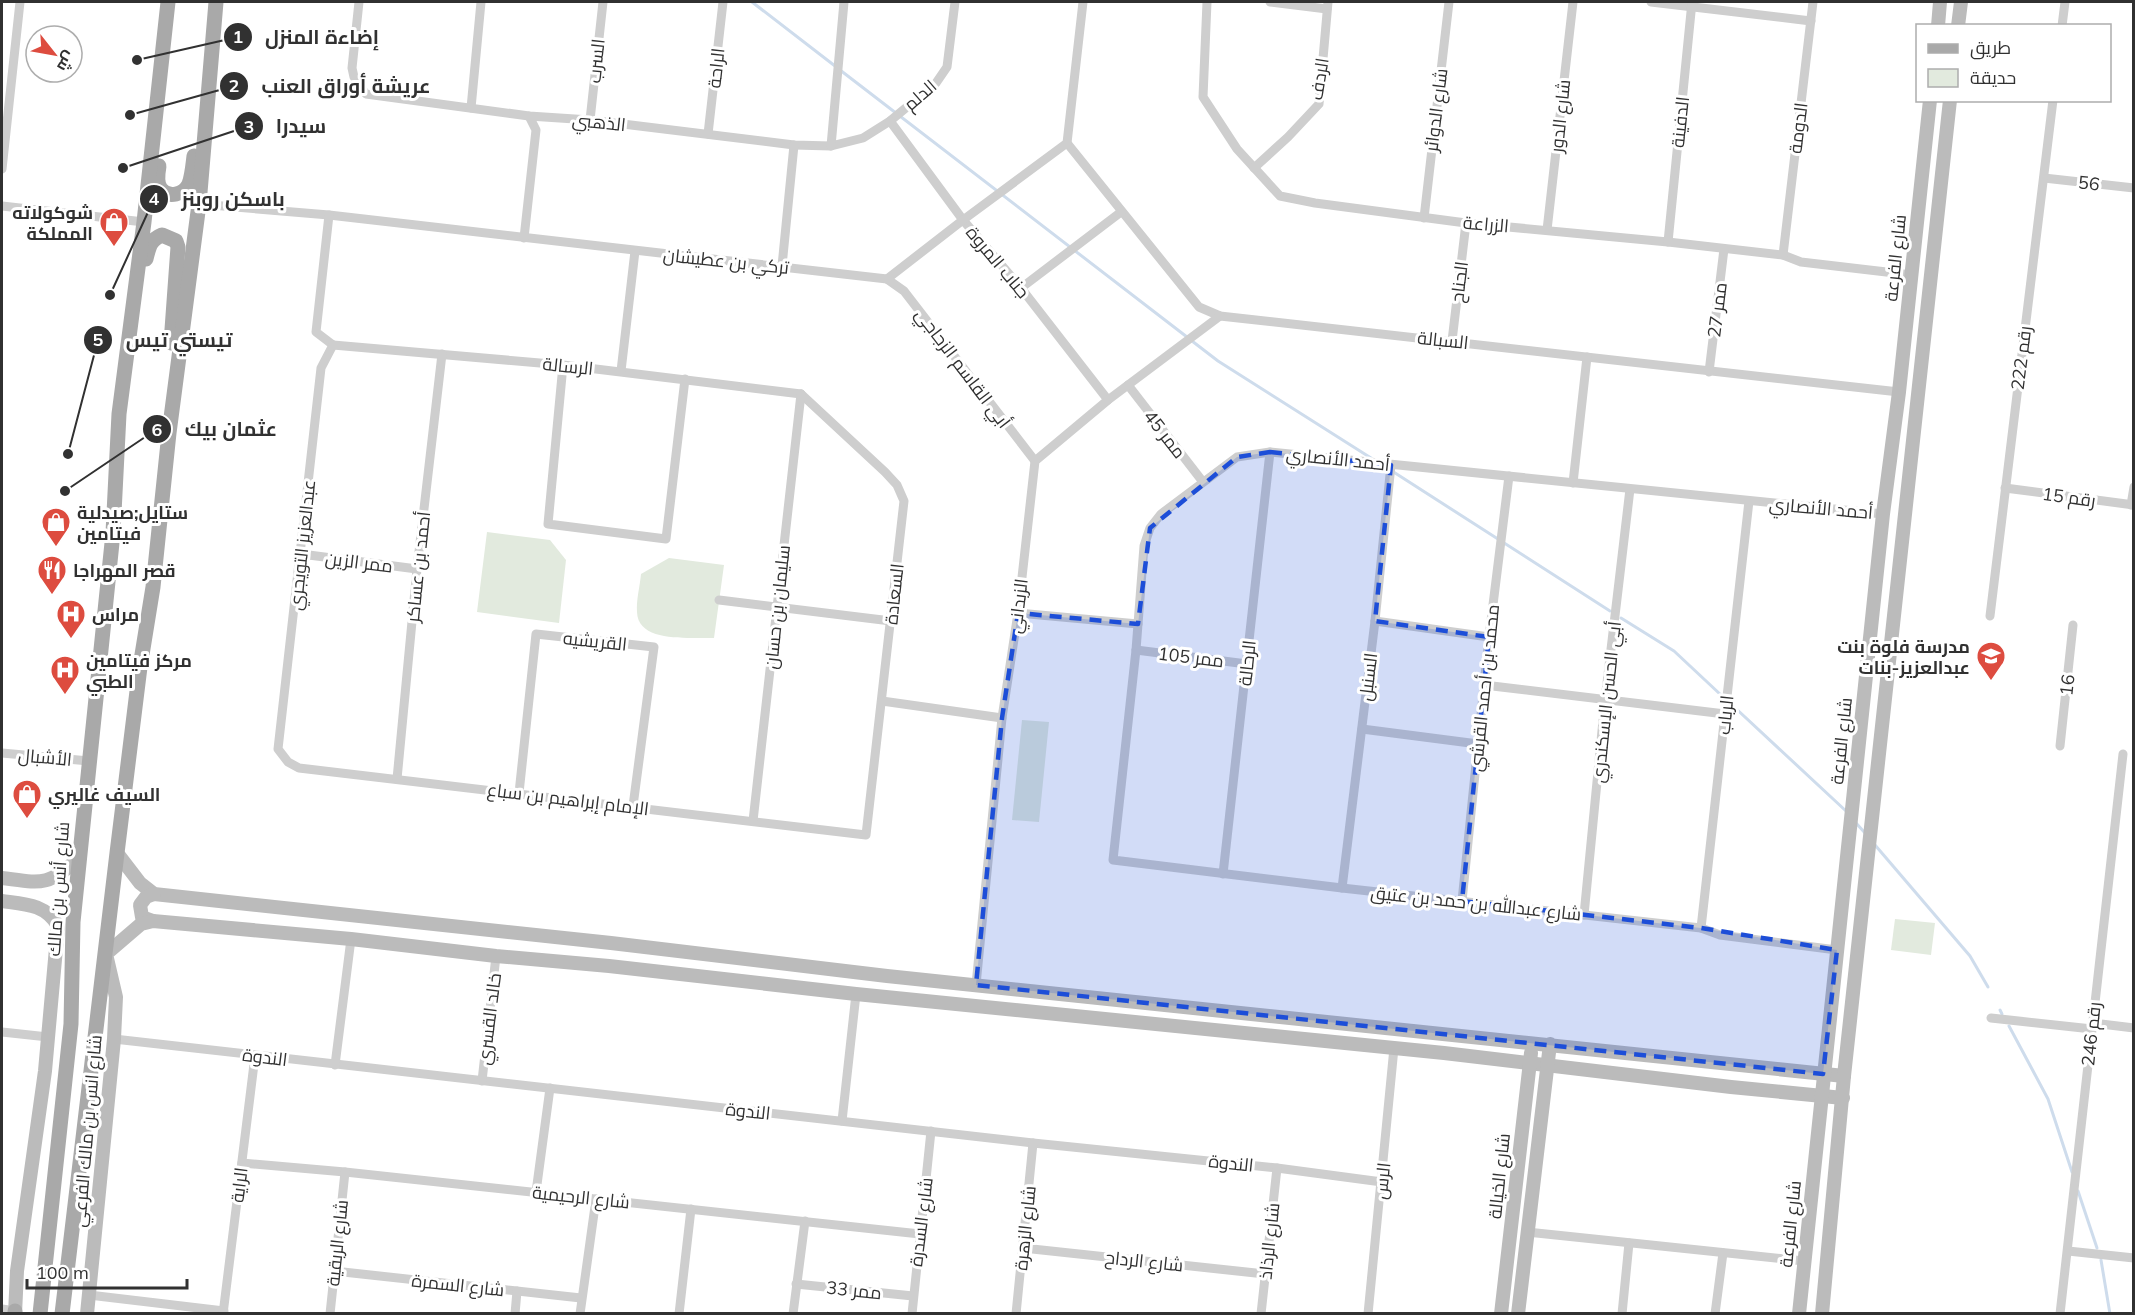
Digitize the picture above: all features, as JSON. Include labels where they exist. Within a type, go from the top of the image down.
[{"type":"main road","name":"شارع أنس بن مالك","points":[[40,1314],[71,1024],[73,922],[113,533],[119,414],[144,222],[168,2]]},
{"type":"main road","points":[[62,1314],[117,853],[140,667],[153,587],[169,433],[199,204],[216,2]]},
{"type":"main road","points":[[164,40],[164,94],[158,182],[160,189],[175,195],[183,192],[189,182],[213,34]]},
{"type":"main road","points":[[119,414],[150,243],[154,238],[162,235],[170,237],[176,241],[178,247],[168,379],[169,433]]},
{"type":"street","points":[[2,169],[20,2]]},
{"type":"street","name":"الذهبي","points":[[359,2],[352,68],[354,77],[366,94],[529,116],[590,120],[794,145],[831,146]]},
{"type":"street","points":[[471,108],[481,2]]},
{"type":"street","name":"السرب","points":[[590,120],[603,2]]},
{"type":"street","name":"الراحة","points":[[708,134],[723,2]]},
{"type":"street","points":[[831,146],[844,2]]},
{"type":"street","name":"الدلم","points":[[831,146],[863,138],[890,121],[936,83],[946,67],[955,2]]},
{"type":"street","points":[[887,279],[1067,143],[1083,2]]},
{"type":"street","name":"الزراعة","points":[[1207,2],[1203,97],[1219,124],[1280,196],[1315,203],[1466,223],[1783,255],[1801,262],[1911,275]]},
{"type":"street","points":[[1270,2],[1328,5]]},
{"type":"street","name":"شارع الدوائر","points":[[1424,218],[1449,2]]},
{"type":"street","name":"شارع الدور","points":[[1547,230],[1573,2]]},
{"type":"street","points":[[1651,2],[1691,4],[1811,21]]},
{"type":"street","name":"الدومة","points":[[1783,255],[1813,2]]},
{"type":"street","points":[[1938,24],[1940,2]]},
{"type":"street","points":[[1958,24],[1961,2]]},
{"type":"street","points":[[2062,24],[2065,2]]},
{"type":"street","name":"الدفينة","points":[[1668,242],[1691,4]]},
{"type":"street","name":"الردف","points":[[1254,168],[1319,104],[1328,5]]},
{"type":"street","name":"شارع الفرعة","points":[[1799,1314],[1883,514],[1899,392],[1930,102]]},
{"type":"street","name":"شارع الفرعة","points":[[1822,1314],[1844,1076],[1950,102]]},
{"type":"street","name":"رقم 222","points":[[1990,616],[2053,102]]},
{"type":"street","points":[[524,238],[536,130],[529,116]]},
{"type":"street","name":"جناب المروة","points":[[890,121],[963,220],[1021,288],[1108,400]]},
{"type":"street","name":"السبالة","points":[[1067,143],[1199,307],[1220,316],[1899,392]]},
{"type":"street","points":[[782,266],[794,145]]},
{"type":"street","name":"56","points":[[2044,178],[2133,188]]},
{"type":"street","name":"تركي بن عطيشان","points":[[199,204],[329,215],[887,279]]},
{"type":"street","points":[[2,206],[144,222]]},
{"type":"street","points":[[1021,288],[1121,212]]},
{"type":"street","points":[[329,215],[316,332],[333,345]]},
{"type":"street","name":"الجناح","points":[[1452,341],[1466,223]]},
{"type":"street","name":"ممر 27","points":[[1709,372],[1724,249]]},
{"type":"street","points":[[621,371],[635,251]]},
{"type":"street","name":"أبي القاسم الزجاجي","points":[[887,279],[904,291],[1035,461]]},
{"type":"street","points":[[1035,461],[1108,400],[1220,316]]},
{"type":"street","name":"الرسالة","points":[[333,345],[621,371],[801,394]]},
{"type":"street","name":"عبدالعزيز التويجري","points":[[279,749],[321,369],[333,345]]},
{"type":"street","name":"أحمد بن عساكر","points":[[397,779],[417,569],[442,354]]},
{"type":"street","points":[[1573,483],[1587,357]]},
{"type":"street","points":[[563,365],[548,524],[666,538],[685,379]]},
{"type":"street","name":"ممر 45","points":[[1128,385],[1203,482]]},
{"type":"street","name":"سليمان بن حسان","points":[[753,821],[801,394]]},
{"type":"street","name":"السعادة","points":[[801,394],[885,472],[897,485],[904,501],[866,835]]},
{"type":"street","name":"أحمد الأنصاري","points":[[1113,860],[1136,650],[1144,546],[1150,528],[1161,514],[1238,457],[1270,452],[1883,514]]},
{"type":"street","name":"الرحالة","points":[[1223,874],[1270,452]]},
{"type":"street","name":"الزبداني","points":[[976,985],[1002,718],[1018,613],[1035,461]]},
{"type":"street","name":"السنبل","points":[[1342,888],[1375,621],[1391,465]]},
{"type":"street","name":"محمد بن أحمد القرشي","points":[[1462,901],[1489,638],[1509,476]]},
{"type":"street","points":[[2132,505],[2133,487]]},
{"type":"street","name":"رقم 15","points":[[2005,488],[2132,505]]},
{"type":"street","name":"أبي الحسن الإسكندري","points":[[1584,915],[1605,700],[1630,489]]},
{"type":"street","name":"الرباب","points":[[1701,928],[1749,501]]},
{"type":"street","name":"ممر الزين","points":[[302,554],[417,569]]},
{"type":"street","points":[[719,600],[891,621]]},
{"type":"street","points":[[1018,613],[1138,624]]},
{"type":"street","points":[[1375,621],[1489,638]]},
{"type":"street","name":"16","points":[[2060,746],[2073,625]]},
{"type":"street","name":"القريشيه","points":[[519,793],[536,634],[654,647],[633,806]]},
{"type":"street","name":"ممر 105","points":[[1136,650],[1247,664]]},
{"type":"street","points":[[1484,685],[1725,714]]},
{"type":"street","points":[[882,701],[1002,718]]},
{"type":"street","points":[[1362,729],[1478,744]]},
{"type":"street","name":"الإمام إبراهيم بن سباع","points":[[279,749],[288,762],[299,768],[866,835]]},
{"type":"street","name":"الأشبال","points":[[2,753],[89,761]]},
{"type":"street","name":"رقم 246","points":[[2060,1314],[2123,754]]},
{"type":"street","points":[[117,853],[140,883],[154,894]]},
{"type":"street","points":[[2,878],[40,882],[52,880],[78,859]]},
{"type":"street","name":"شارع عبدالله بن حمد بن عتيق","points":[[1113,860],[1701,928],[1720,935],[1837,950]]},
{"type":"street","points":[[1843,1098],[1530,1062],[856,994],[351,939],[153,921],[142,917],[140,905],[146,897],[154,894],[611,943],[876,975],[1844,1076]]},
{"type":"street","points":[[2,902],[27,904],[45,910],[58,926],[45,1071]]},
{"type":"street","points":[[106,954],[141,924],[153,921]]},
{"type":"street","points":[[12,1312],[45,1071],[73,922]]},
{"type":"street","points":[[334,1065],[351,939]]},
{"type":"street","points":[[576,963],[585,958],[589,950],[580,940]]},
{"type":"street","points":[[609,966],[604,962],[603,956],[611,943]]},
{"type":"street","name":"شارع انس بن مالك الفرعي","points":[[86,1314],[114,1039],[116,997],[106,954]]},
{"type":"street","name":"خالد القسري","points":[[482,1081],[496,956]]},
{"type":"street","points":[[842,1121],[856,994]]},
{"type":"street","points":[[1991,1018],[2133,1028]]},
{"type":"street","points":[[2,1032],[48,1037]]},
{"type":"street","name":"الندوة","points":[[114,1039],[1033,1143],[1277,1168],[1382,1182]]},
{"type":"street","name":"شارع الخيالة","points":[[1501,1314],[1532,1042]]},
{"type":"street","name":"شارع الخيالة","points":[[1518,1314],[1550,1044]]},
{"type":"street","name":"الرس","points":[[1368,1314],[1395,1048]]},
{"type":"street","name":"الراية","points":[[224,1312],[255,1056]]},
{"type":"street","points":[[1786,1071],[1807,1080],[1808,1086],[1806,1091],[1786,1093]]},
{"type":"street","points":[[536,1192],[550,1088]]},
{"type":"street","points":[[1526,1092],[1537,1088],[1544,1100]]},
{"type":"street","name":"شارع السدرة","points":[[915,1313],[913,1296],[931,1131]]},
{"type":"street","name":"شارع الزهرة","points":[[1016,1314],[1033,1143]]},
{"type":"street","name":"شارع الرحيمية","points":[[242,1163],[920,1234]]},
{"type":"street","name":"شارع الرذاذ","points":[[1261,1314],[1277,1168]]},
{"type":"street","name":"شارع الربقية","points":[[330,1314],[345,1172]]},
{"type":"street","points":[[580,1314],[596,1199]]},
{"type":"street","points":[[679,1314],[691,1209]]},
{"type":"street","points":[[793,1314],[805,1221]]},
{"type":"street","points":[[1527,1232],[1804,1261]]},
{"type":"street","points":[[1622,1314],[1629,1243]]},
{"type":"street","name":"شارع الرداح","points":[[1023,1248],[1265,1274]]},
{"type":"street","points":[[2068,1251],[2133,1258]]},
{"type":"street","points":[[1715,1314],[1723,1253]]},
{"type":"street","name":"شارع السمرة","points":[[334,1271],[581,1298]]},
{"type":"street","name":"ممر 33","points":[[796,1284],[913,1296]]},
{"type":"street","points":[[515,1314],[517,1292]]},
{"type":"street","points":[[89,1296],[224,1312]]},
{"type":"highlighted area","points":[[1270,452],[1391,465],[1375,621],[1489,637],[1462,901],[1701,928],[1837,950],[1823,1074],[976,985],[1002,718],[1018,613],[1138,624],[1150,528],[1237,457]]},
{"type":"green space","points":[[487,532],[550,540],[566,560],[559,623],[477,612]]},
{"type":"green space","points":[[669,558],[724,565],[714,638],[668,637],[646,629],[640,622],[637,607],[641,574]]},
{"type":"green space","points":[[1022,720],[1049,722],[1039,822],[1012,820]]},
{"type":"green space","points":[[1895,919],[1935,923],[1931,955],[1891,950]]},
{"type":"waterway","points":[[752,2],[835,66]]},
{"type":"waterway","points":[[840,70],[1187,337]]},
{"type":"waterway","points":[[1192,341],[1218,361],[1371,458]]},
{"type":"waterway","points":[[1392,471],[1610,611]]},
{"type":"waterway","points":[[1621,618],[1674,651],[1721,695]]},
{"type":"waterway","points":[[1731,704],[1846,811]]},
{"type":"waterway","points":[[1856,823],[1865,833]]},
{"type":"waterway","points":[[1875,845],[1970,956],[1988,987]]},
{"type":"waterway","points":[[2000,1010],[2002,1014]]},
{"type":"waterway","points":[[2009,1026],[2048,1099],[2072,1172]]},
{"type":"waterway","points":[[2078,1191],[2097,1248]]},
{"type":"waterway","points":[[2101,1260],[2110,1314]]},
{"type":"place","name":"إضاءة المنزل","points":[[137,60]]},
{"type":"place","name":"عريشة أوراق العنب","points":[[130,115]]},
{"type":"place","name":"سيدرا","points":[[123,168]]},
{"type":"place","name":"شوكولاته المملكة","points":[[114,248]]},
{"type":"place","name":"باسكن روبنز","points":[[110,295]]},
{"type":"place","name":"تيستي تيس","points":[[68,454]]},
{"type":"place","name":"عثمان بيك","points":[[65,491]]},
{"type":"place","name":"ستايل;صيدلية فيتامين","points":[[56,548]]},
{"type":"place","name":"قصر المهراجا","points":[[52,596]]},
{"type":"place","name":"مراس","points":[[71,640]]},
{"type":"place","name":"مدرسة فلوة بنت عبدالعزيز-بنات","points":[[1991,682]]},
{"type":"place","name":"مركز فيتامين الطبي","points":[[65,696]]},
{"type":"place","name":"السيف غاليري","points":[[27,820]]}]
